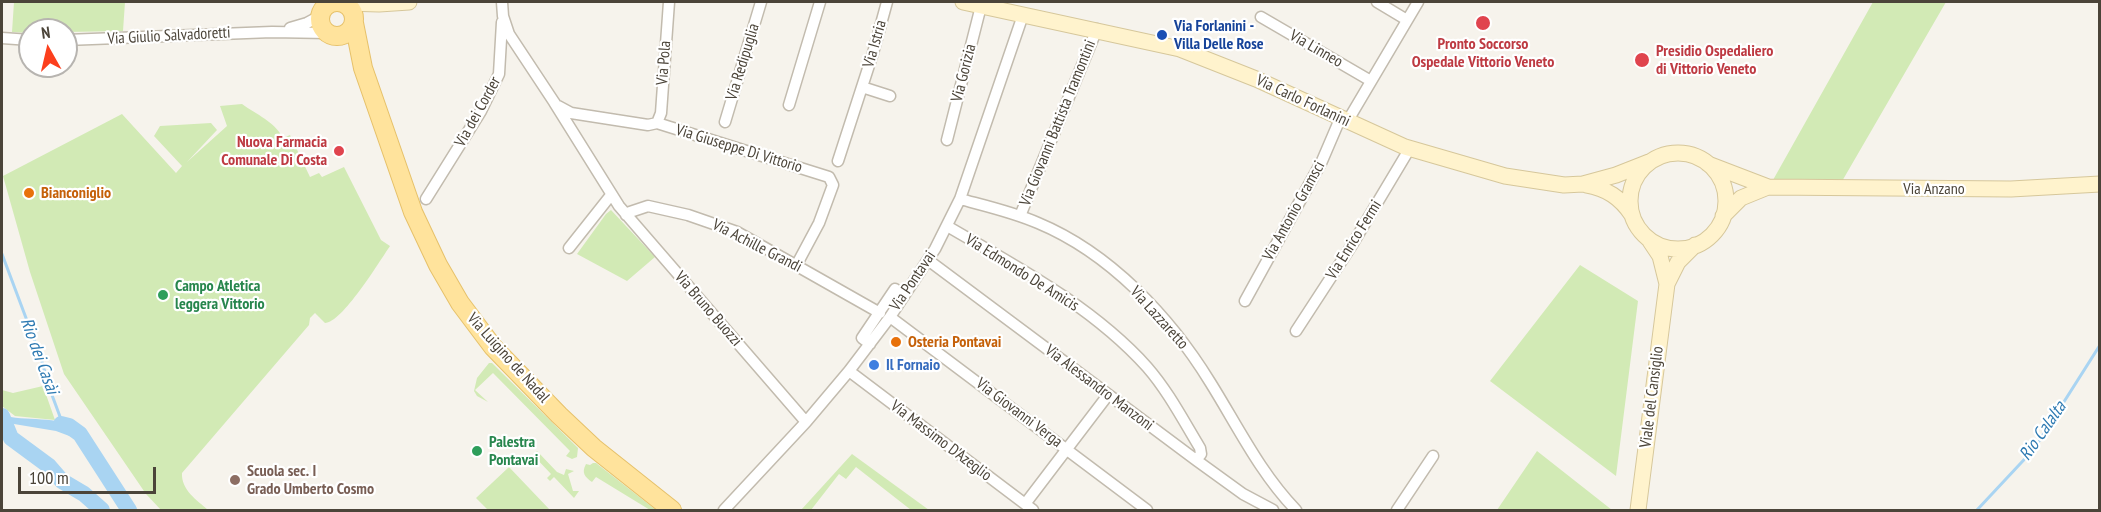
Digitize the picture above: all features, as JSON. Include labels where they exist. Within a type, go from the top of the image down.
[{"type":"main road","points":[[341,2],[352,10],[354,22]]},
{"type":"main road","points":[[379,4],[362,12],[348,32],[344,34],[323,20],[326,6],[331,3],[409,2]]},
{"type":"main road","name":"Via Carlo Forlanini","points":[[963,2],[1096,29],[1199,55],[1344,121],[1410,148],[1505,176],[1564,185],[1583,184],[1616,175],[1649,162]]},
{"type":"main road","name":"Via Luigino de Nadal","points":[[323,20],[352,51],[363,68]]},
{"type":"main road","name":"Via Luigino de Nadal","points":[[354,22],[363,68],[416,221],[445,277],[469,316],[497,351],[571,427],[594,448],[673,509]]},
{"type":"main road","points":[[1676,153],[1689,154],[1708,164],[1716,172],[1725,193],[1723,216],[1712,234],[1695,245],[1671,248],[1659,245],[1641,232],[1632,215],[1630,204],[1634,181],[1649,162],[1663,155],[1676,153]]},
{"type":"main road","name":"Via Anzano","points":[[1708,164],[1768,187],[2011,189],[2100,184]]},
{"type":"main road","name":"Via Carlo Forlanini","points":[[1583,184],[1612,193],[1632,215]]},
{"type":"main road","name":"Via Anzano","points":[[1723,216],[1741,198],[1768,187]]},
{"type":"main road","name":"Viale del Cansiglio","points":[[1648,238],[1660,256],[1667,284]]},
{"type":"main road","name":"Viale del Cansiglio","points":[[1638,510],[1667,284],[1678,262],[1695,245]]},
{"type":"street","name":"Via Bruno Buozzi","points":[[502,2],[507,29],[611,195],[806,422]]},
{"type":"street","name":"Via Pola","points":[[657,123],[661,113],[669,2]]},
{"type":"street","name":"Via Redipuglia","points":[[725,122],[761,2]]},
{"type":"street","points":[[789,105],[820,2]]},
{"type":"street","name":"Via Istria","points":[[838,161],[887,2]]},
{"type":"street","points":[[1377,2],[1407,20]]},
{"type":"street","name":"Via Antonio Gramsci","points":[[1245,301],[1344,121],[1371,81],[1418,2]]},
{"type":"street","name":"Via Gorizia","points":[[947,140],[981,6]]},
{"type":"street","name":"Via Pontavai","points":[[718,510],[727,507],[806,422],[849,371],[870,344],[885,315],[904,296],[928,260],[960,199],[1023,15]]},
{"type":"street","name":"Via dei Corder","points":[[426,199],[482,111],[499,74],[503,16]]},
{"type":"street","name":"Via Linneo","points":[[1261,17],[1371,81]]},
{"type":"street","name":"Via Giulio Salvadoretti","points":[[78,40],[272,32],[323,20]]},
{"type":"street","name":"Via Giulio Salvadoretti","points":[[272,32],[323,20]]},
{"type":"street","name":"Via Giovanni Battista Tramontini","points":[[1020,216],[1096,29]]},
{"type":"street","points":[[2,38],[18,39]]},
{"type":"street","points":[[501,58],[505,48],[517,46]]},
{"type":"street","name":"Via Istria","points":[[862,87],[890,96]]},
{"type":"street","name":"Via Giuseppe Di Vittorio","points":[[554,102],[567,112],[648,125],[657,123],[832,179],[833,188],[824,213],[796,266]]},
{"type":"street","points":[[574,134],[576,120],[588,116]]},
{"type":"street","name":"Via Enrico Fermi","points":[[1296,331],[1352,245],[1410,148]]},
{"type":"street","points":[[569,248],[611,195]]},
{"type":"street","name":"Via Lazzaretto","points":[[960,199],[1020,216],[1047,227],[1090,252],[1122,278],[1145,300],[1195,359],[1268,476],[1296,510]]},
{"type":"street","name":"Via Achille Grandi","points":[[626,215],[648,206],[688,215],[737,232],[885,315]]},
{"type":"street","name":"Via Edmondo De Amicis","points":[[947,226],[1056,291],[1095,320],[1131,352],[1161,386],[1200,448],[1201,452],[1196,460]]},
{"type":"street","name":"Via Alessandro Manzoni","points":[[928,260],[1196,460],[1243,494],[1273,510]]},
{"type":"street","name":"Via Giovanni Verga","points":[[885,315],[1147,510]]},
{"type":"street","name":"Via Massimo D'Azeglio","points":[[849,371],[1029,507]]},
{"type":"street","points":[[1029,507],[1066,449],[1107,395]]},
{"type":"street","points":[[1397,510],[1433,456]]},
{"type":"green space","points":[[14,2],[125,2],[123,31],[78,32],[78,18],[18,18],[18,32],[12,32]]},
{"type":"green space","points":[[1873,2],[1946,2],[1841,183],[1773,180]]},
{"type":"green space","name":"Campo Atletica leggera Vittorio","points":[[242,104],[270,123],[283,138],[290,135],[310,177],[319,173],[322,177],[344,167],[381,240],[390,246],[341,313],[325,323],[315,313],[310,318],[309,325],[182,473],[187,490],[208,510],[161,510],[146,494],[64,374],[30,272],[3,176],[122,114],[176,173],[182,166],[154,136],[160,126],[211,123],[217,130],[187,162],[227,126],[220,106]]},
{"type":"green space","points":[[611,210],[655,257],[627,281],[577,254]]},
{"type":"green space","points":[[1580,265],[1638,301],[1616,476],[1490,381]]},
{"type":"green space","points":[[489,363],[492,363],[578,448],[577,457],[572,459],[566,456],[570,451],[493,373],[475,390],[488,402],[477,396],[474,391],[477,378]]},
{"type":"green space","points":[[43,386],[55,420],[15,416],[2,406],[2,390],[13,393]]},
{"type":"green space","points":[[537,451],[557,472],[564,475],[566,469],[574,471],[568,474],[573,491],[579,491],[574,498],[554,477],[550,481],[547,478],[551,474],[533,455]]},
{"type":"green space","points":[[1537,451],[1612,510],[1497,510]]},
{"type":"green space","points":[[852,454],[929,510],[911,510],[856,467],[846,479],[839,474],[811,510],[801,510]]},
{"type":"green space","points":[[593,463],[656,510],[650,510],[596,477],[592,482],[584,474],[584,470],[586,464]]},
{"type":"green space","points":[[509,467],[550,510],[488,510],[476,498]]},
{"type":"water","points":[[2,415],[61,422],[77,429],[80,440],[56,431],[8,423],[2,419]]},
{"type":"waterway","name":"Rio dei Casài","points":[[2,254],[62,422]]},
{"type":"waterway","name":"Rio Calalta","points":[[1977,510],[2034,449],[2100,345]]},
{"type":"waterway","points":[[2,416],[11,438],[49,466],[62,481],[84,494],[102,510]]},
{"type":"waterway","points":[[61,424],[69,426],[80,434],[129,510]]},
{"type":"place","name":"Pronto Soccorso Ospedale Vittorio Veneto","points":[[1483,23]]},
{"type":"place","name":"Via Forlanini - Villa Delle Rose","points":[[1162,35]]},
{"type":"place","name":"Presidio Ospedaliero di Vittorio Veneto","points":[[1642,60]]},
{"type":"place","name":"Nuova Farmacia Comunale Di Costa","points":[[339,151]]},
{"type":"place","name":"Bianconiglio","points":[[29,193]]},
{"type":"place","name":"Campo Atletica leggera Vittorio","points":[[163,295]]},
{"type":"place","name":"Osteria Pontavai","points":[[896,342]]},
{"type":"place","name":"Il Fornaio","points":[[874,365]]},
{"type":"place","name":"Palestra Pontavai","points":[[477,451]]},
{"type":"place","name":"Scuola sec. I Grado Umberto Cosmo","points":[[235,480]]}]
